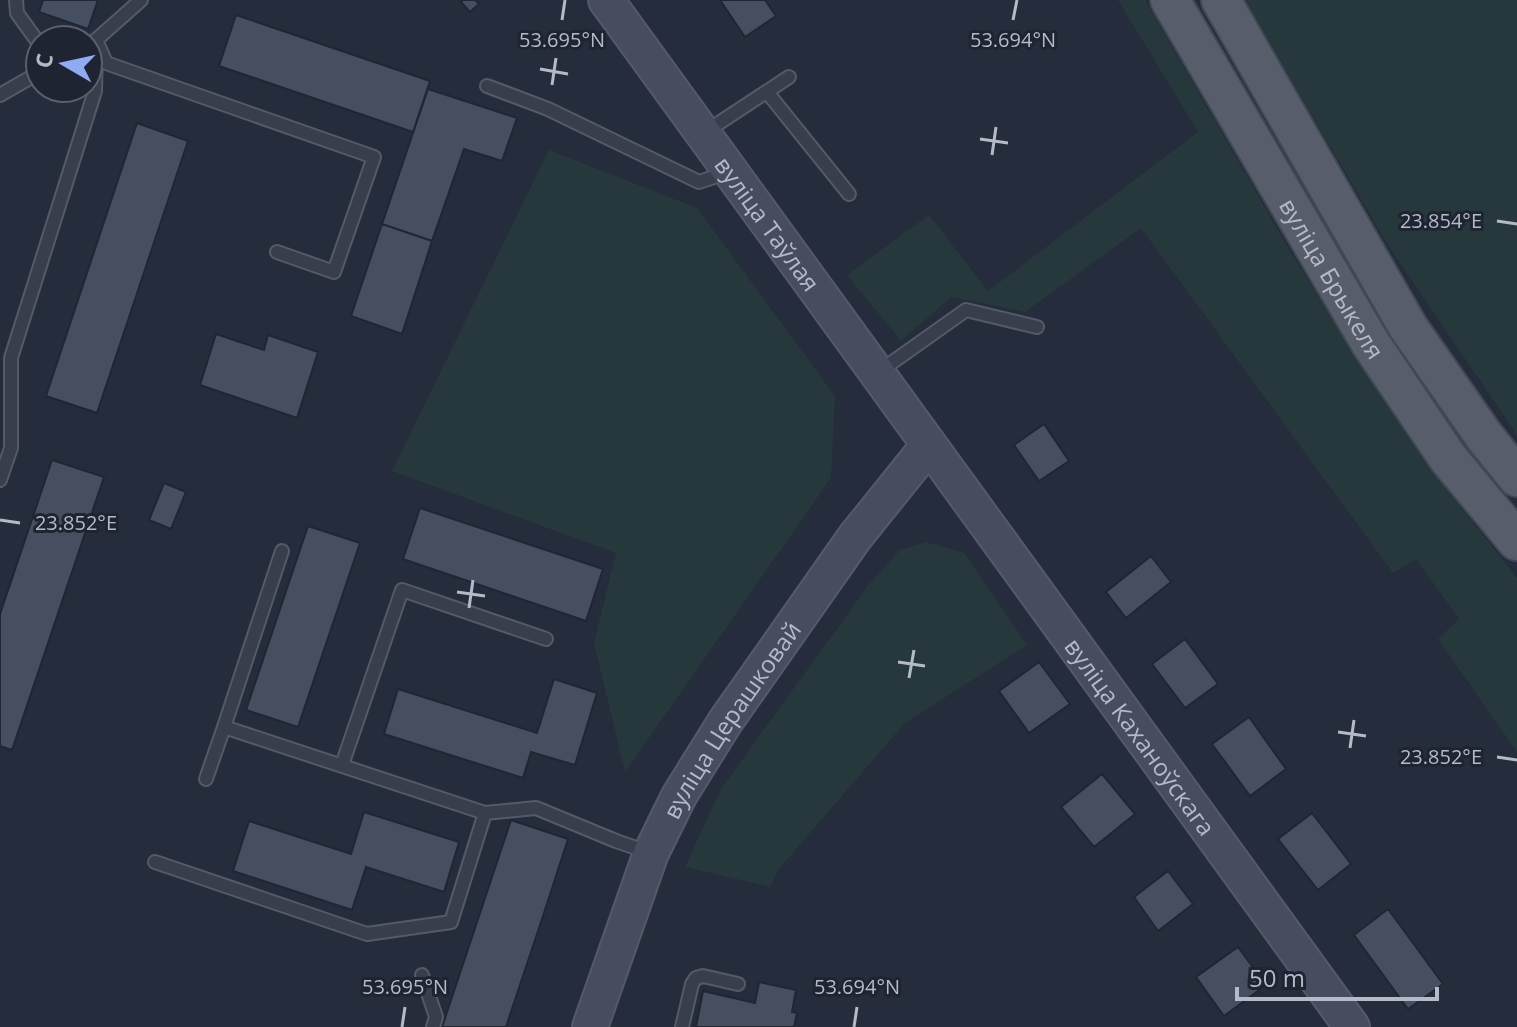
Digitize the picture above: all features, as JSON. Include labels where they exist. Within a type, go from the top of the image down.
[{"type":"main road","name":"вуліца Таўлая","points":[[606,0],[929,445]]},
{"type":"main road","name":"вуліца Брыкеля","points":[[1170,0],[1371,344],[1448,458],[1517,541]]},
{"type":"main road","name":"вуліца Брыкеля","points":[[1221,0],[1408,327],[1484,436],[1517,477]]},
{"type":"main road","name":"вуліца Церашковай","points":[[590,1027],[651,853],[679,796],[725,722],[855,537],[929,445]]},
{"type":"main road","name":"вуліца Каханоўскага","points":[[929,445],[1352,1027]]},
{"type":"lane","points":[[16,0],[17,13],[25,24]]},
{"type":"lane","points":[[104,32],[141,0]]},
{"type":"lane","points":[[104,60],[374,157],[334,272],[277,252]]},
{"type":"lane","points":[[705,136],[719,123],[789,77]]},
{"type":"lane","points":[[0,95],[24,81]]},
{"type":"lane","points":[[487,86],[548,109],[699,182],[732,171]]},
{"type":"lane","points":[[767,92],[849,194]]},
{"type":"lane","points":[[0,480],[11,448],[11,358],[91,104]]},
{"type":"lane","points":[[878,373],[966,310],[1037,327]]},
{"type":"lane","points":[[206,779],[282,551]]},
{"type":"lane","points":[[342,765],[402,590],[546,639]]},
{"type":"lane","points":[[224,727],[485,813],[536,808],[651,853]]},
{"type":"lane","points":[[155,862],[367,934],[451,922],[485,813]]},
{"type":"lane","points":[[422,975],[436,1017],[433,1027]]},
{"type":"lane","points":[[682,1027],[696,978],[703,976],[738,984]]},
{"type":"shaded area","points":[[1118,0],[1145,0],[1289,249],[1359,362],[1422,458],[1517,578],[1517,752],[1438,639],[1459,619],[1416,559],[1393,573],[1141,228],[1025,312],[951,297],[901,341],[847,275],[929,215],[988,291],[1198,132]]},
{"type":"shaded area","points":[[1244,0],[1517,0],[1517,435],[1391,250]]},
{"type":"shaded area","points":[[549,150],[697,208],[835,396],[831,478],[625,772],[594,643],[616,553],[392,471]]},
{"type":"shaded area","points":[[926,542],[964,553],[1027,645],[905,723],[778,870],[770,887],[685,867],[721,789],[870,583],[900,550]]},
{"type":"building","points":[[43,0],[98,0],[90,24],[74,24],[39,12]]},
{"type":"building","points":[[475,0],[479,4],[470,12],[461,2]]},
{"type":"building","points":[[720,0],[765,0],[776,16],[745,37]]},
{"type":"building","points":[[236,15],[430,81],[413,132],[219,66]]},
{"type":"building","points":[[428,89],[517,118],[502,161],[464,149],[432,241],[382,224]]},
{"type":"building","points":[[137,123],[188,141],[97,413],[46,396]]},
{"type":"building","points":[[382,224],[432,241],[402,334],[351,316]]},
{"type":"building","points":[[216,334],[264,350],[268,335],[318,352],[297,418],[200,385]]},
{"type":"building","points":[[1044,424],[1069,461],[1039,481],[1014,445]]},
{"type":"building","points":[[52,460],[104,477],[12,750],[0,746],[0,614]]},
{"type":"building","points":[[164,483],[186,492],[171,529],[149,520]]},
{"type":"building","points":[[420,508],[603,569],[586,621],[403,559]]},
{"type":"building","points":[[308,526],[360,543],[298,727],[246,710]]},
{"type":"building","points":[[1151,556],[1171,582],[1126,618],[1106,592]]},
{"type":"building","points":[[1185,639],[1218,684],[1185,708],[1152,664]]},
{"type":"building","points":[[1039,662],[1070,704],[1029,733],[999,691]]},
{"type":"building","points":[[554,679],[597,693],[575,765],[531,752],[523,778],[384,734],[398,689],[537,733]]},
{"type":"building","points":[[1249,717],[1286,769],[1250,796],[1212,744]]},
{"type":"building","points":[[1102,774],[1135,814],[1094,847],[1061,807]]},
{"type":"building","points":[[364,812],[459,842],[444,892],[366,867],[352,910],[233,871],[249,821],[351,854]]},
{"type":"building","points":[[1312,813],[1351,864],[1318,890],[1278,839]]},
{"type":"building","points":[[511,820],[568,839],[506,1027],[442,1027]]},
{"type":"building","points":[[1168,871],[1193,904],[1158,931],[1134,897]]},
{"type":"building","points":[[1388,909],[1443,984],[1408,1009],[1354,935]]},
{"type":"building","points":[[1238,947],[1266,985],[1224,1016],[1196,977]]},
{"type":"building","points":[[759,982],[796,990],[792,1012],[797,1013],[794,1027],[696,1027],[703,991],[755,1003]]}]
